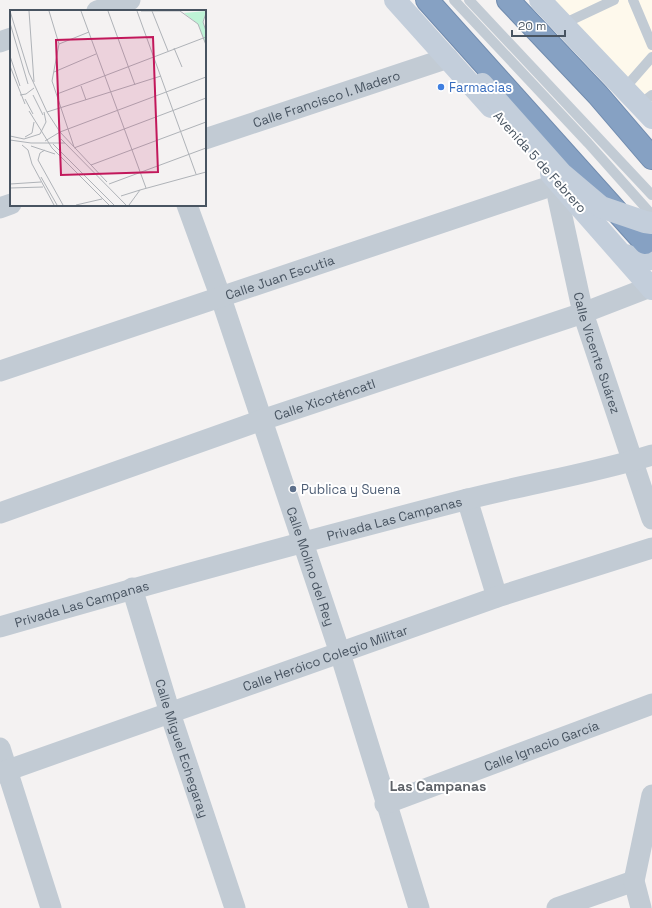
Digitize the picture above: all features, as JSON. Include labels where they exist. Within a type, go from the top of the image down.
[{"type":"highway","name":"Avenida 5 de Febrero","points":[[427,0],[648,251]]},
{"type":"highway","points":[[508,0],[598,95],[652,158]]},
{"type":"main road","name":"Avenida 5 de Febrero","points":[[395,0],[559,182],[651,287]]},
{"type":"main road","points":[[407,0],[562,174],[601,207],[652,223]]},
{"type":"main road","points":[[553,9],[624,89],[649,111]]},
{"type":"main road","points":[[622,254],[643,260],[648,251]]},
{"type":"street","points":[[101,10],[122,4]]},
{"type":"street","points":[[0,42],[10,38]]},
{"type":"street","name":"Calle Francisco I. Madero","points":[[206,139],[448,58]]},
{"type":"street","name":"Calle Juan Escutia","points":[[0,371],[221,298],[559,182]]},
{"type":"street","name":"Calle Vicente Suárez","points":[[559,182],[558,198],[583,313],[643,458],[652,519]]},
{"type":"street","points":[[0,208],[10,204]]},
{"type":"street","name":"Calle Molino del Rey","points":[[187,206],[221,298],[301,542],[340,653],[385,804],[419,908]]},
{"type":"street","name":"Calle Xicoténcatl","points":[[0,513],[262,420],[583,313],[651,287]]},
{"type":"street","name":"Privada Las Campanas","points":[[0,627],[132,588],[301,542],[467,499],[643,458]]},
{"type":"street","points":[[467,499],[497,597]]},
{"type":"street","name":"Calle Heróico Colegio Militar","points":[[4,771],[497,597],[652,548]]},
{"type":"street","name":"Calle Miguel Echegaray","points":[[132,588],[170,713],[235,908]]},
{"type":"street","name":"Calle Ignacio García","points":[[385,804],[652,704]]},
{"type":"street","points":[[0,748],[4,771],[51,908]]},
{"type":"street","points":[[641,908],[634,881],[652,795]]},
{"type":"street","points":[[557,908],[634,881]]},
{"type":"lane","points":[[454,0],[588,143],[652,215]]},
{"type":"lane","points":[[469,0],[652,195]]},
{"type":"lane","points":[[553,9],[614,0]]},
{"type":"lane","points":[[633,0],[652,45]]},
{"type":"lane","points":[[624,89],[652,57]]},
{"type":"shaded area","points":[[540,0],[652,0],[652,118]]},
{"type":"place","name":"Farmacias","points":[[441,87]]},
{"type":"place","name":"Publica y Suena","points":[[293,489]]},
{"type":"district","name":"Las Campanas","points":[[438,786]]}]
